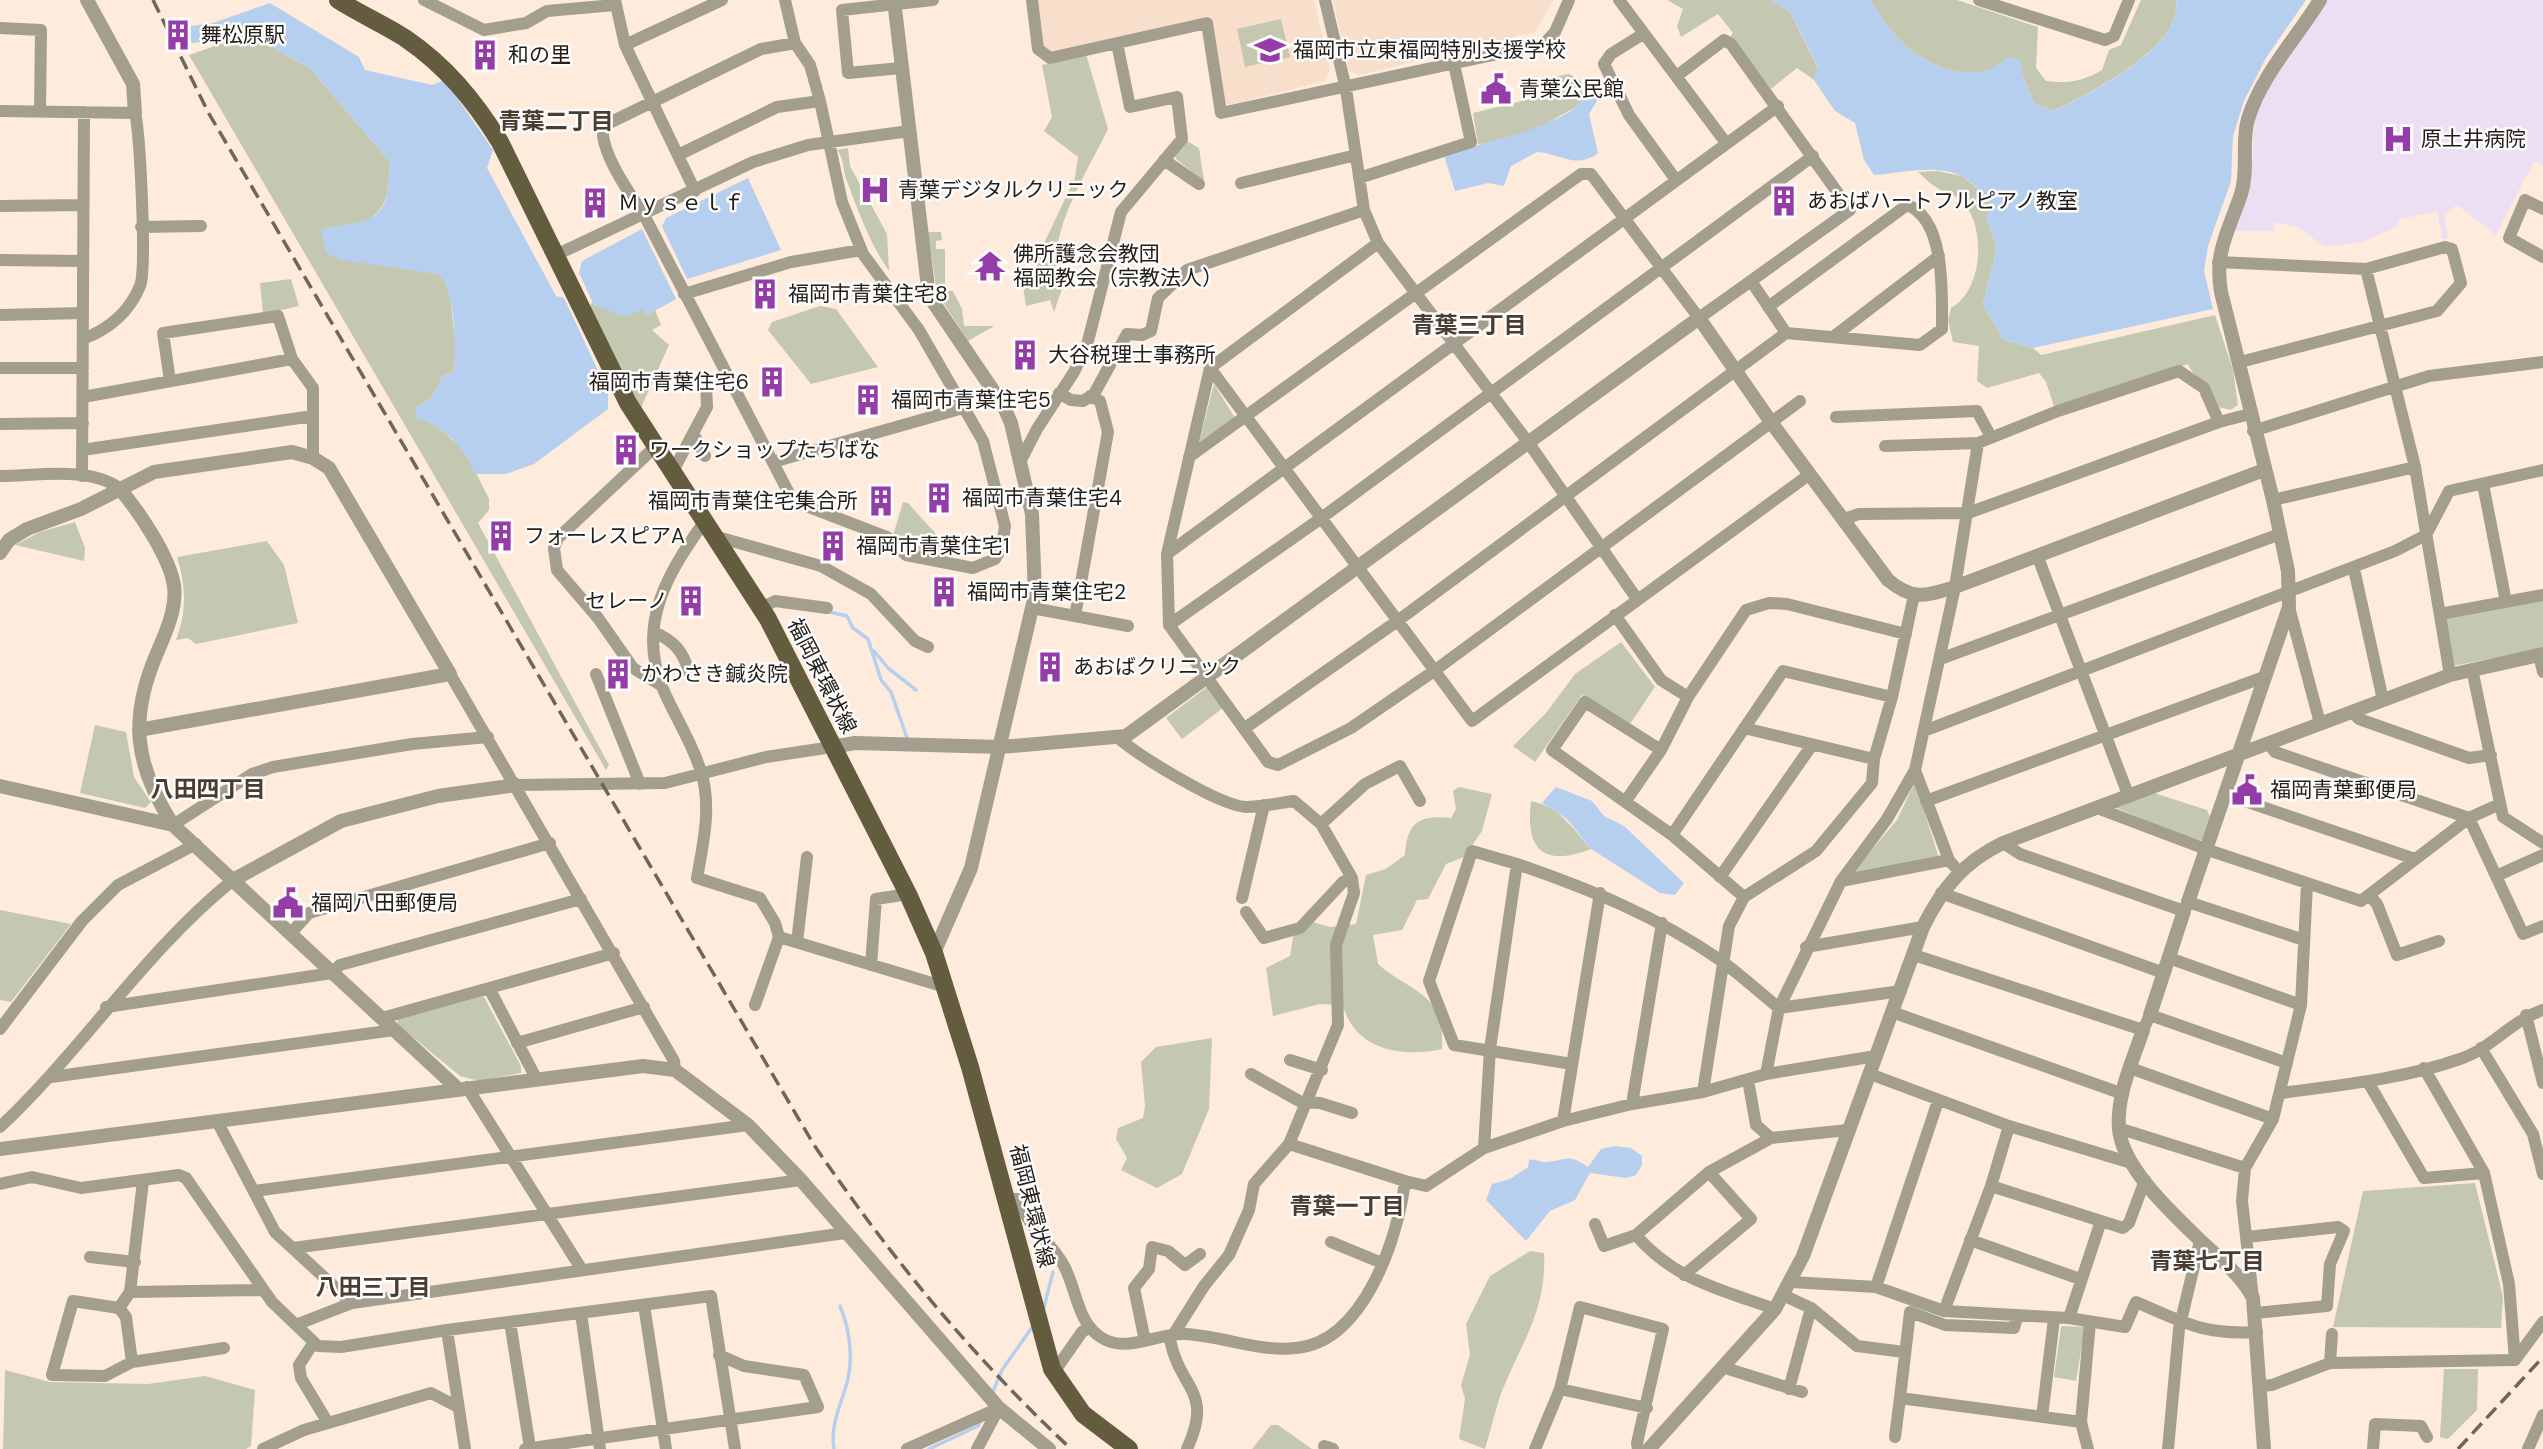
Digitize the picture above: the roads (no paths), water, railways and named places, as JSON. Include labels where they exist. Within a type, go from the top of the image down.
[{"type":"main road","name":"福岡東環状線","points":[[338,0],[403,37],[436,61],[476,104],[499,142],[628,403],[761,608],[804,685],[832,747],[908,894],[934,953],[1007,1199],[1044,1348],[1054,1372],[1083,1414],[1129,1449]]},
{"type":"street","points":[[83,339],[117,322],[141,284],[140,152],[133,84],[87,0]]},
{"type":"street","points":[[424,0],[484,30],[526,23],[548,6],[615,3],[625,45],[695,191]]},
{"type":"street","points":[[625,45],[722,0]]},
{"type":"street","points":[[785,0],[794,43],[810,65],[842,202],[861,250],[919,330],[982,441],[1005,526],[1002,547],[995,559],[973,568],[906,555],[887,537],[793,501],[643,215],[618,173],[602,135],[603,126],[652,101],[761,49],[794,43]]},
{"type":"street","points":[[901,68],[848,73],[842,10],[933,0]]},
{"type":"street","points":[[1032,0],[1038,48],[1049,58],[1207,23],[1221,113],[1346,89],[1544,44],[1555,32],[1569,0]]},
{"type":"street","points":[[1325,0],[1346,89],[1364,210],[1378,243],[1528,442],[1637,599]]},
{"type":"street","points":[[1619,0],[1643,34],[1678,75],[1726,143]]},
{"type":"street","points":[[1979,0],[2105,40],[2114,36],[2129,0]]},
{"type":"street","points":[[2320,0],[2278,59],[2247,122],[2243,188],[2220,249],[2218,262],[2221,292],[2240,362],[2253,430],[2273,500],[2289,601],[2320,723]]},
{"type":"street","points":[[894,3],[929,296],[1003,405],[1032,514],[1035,547],[1032,608],[971,868],[934,953]]},
{"type":"street","points":[[0,28],[41,30],[40,111]]},
{"type":"street","points":[[1643,34],[1611,54],[1604,64],[1629,115],[1676,180]]},
{"type":"street","points":[[0,1127],[51,1077],[106,1007],[195,909],[233,880],[308,836],[341,821],[438,796],[516,785],[665,783],[766,757],[855,743],[1001,747],[1126,736],[1850,210],[1778,106],[1724,40],[1678,75]]},
{"type":"street","points":[[1020,462],[1074,372],[1087,345],[1121,212],[1182,139],[1177,97],[1130,107],[1117,43]]},
{"type":"street","points":[[1359,178],[1471,142],[1454,64]]},
{"type":"street","points":[[678,155],[777,107],[820,101]]},
{"type":"street","points":[[1167,554],[1624,216],[1778,106]]},
{"type":"street","points":[[0,111],[135,113]]},
{"type":"street","points":[[82,476],[84,112]]},
{"type":"street","points":[[556,255],[753,162],[827,141],[909,131]]},
{"type":"street","points":[[1241,183],[1356,155]]},
{"type":"street","points":[[1169,625],[1320,519],[1813,156]]},
{"type":"street","points":[[1164,160],[1199,184]]},
{"type":"street","points":[[1189,457],[1581,174],[1591,174],[1662,267],[1771,422],[1888,580],[1902,591],[1914,595],[1930,595],[1955,587],[2264,470]]},
{"type":"street","points":[[2543,209],[2525,200],[2509,238],[2543,257]]},
{"type":"street","points":[[0,206],[83,205]]},
{"type":"street","points":[[1245,728],[1396,622],[1786,333],[1920,345],[1941,329],[1939,256],[1934,234],[1913,207],[1907,205],[1768,307]]},
{"type":"street","points":[[1059,393],[1071,400],[1083,401],[1090,396],[1127,334],[1142,335],[1151,331],[1158,298],[1187,270],[1364,210]]},
{"type":"street","points":[[141,227],[201,226]]},
{"type":"street","points":[[1378,243],[1210,368],[1167,554],[1169,625],[1268,762],[1278,765],[1351,728],[1434,671],[1800,401]]},
{"type":"street","points":[[2218,262],[2366,269],[2445,247],[2452,249],[2461,283],[2437,311],[2240,362]]},
{"type":"street","points":[[684,293],[791,262],[861,250]]},
{"type":"street","points":[[1833,337],[1939,256]]},
{"type":"street","points":[[0,260],[83,261]]},
{"type":"street","points":[[2366,269],[2415,467],[2450,675]]},
{"type":"street","points":[[1751,281],[1786,333]]},
{"type":"street","points":[[0,315],[83,313]]},
{"type":"street","points":[[170,381],[163,333],[278,316],[292,359],[313,388],[313,458]]},
{"type":"street","points":[[83,397],[292,359]]},
{"type":"street","points":[[2253,430],[2396,384],[2461,370],[2543,362]]},
{"type":"street","points":[[0,368],[83,369]]},
{"type":"street","points":[[1210,368],[1472,721],[1810,474]]},
{"type":"street","points":[[1885,446],[1978,443],[2179,371],[2204,388],[2219,422]]},
{"type":"street","points":[[672,473],[707,407],[706,384]]},
{"type":"street","points":[[1076,617],[1108,432],[1100,401],[1090,396]]},
{"type":"street","points":[[773,462],[963,408]]},
{"type":"street","points":[[1836,417],[1977,411],[1991,437]]},
{"type":"street","points":[[1844,519],[1859,514],[1968,513],[2219,422],[2250,414]]},
{"type":"street","points":[[82,450],[313,416]]},
{"type":"street","points":[[0,424],[83,423]]},
{"type":"street","points":[[693,433],[705,456]]},
{"type":"street","points":[[1766,1074],[1779,1008],[1807,947],[1841,881],[1887,820],[1915,770],[1955,587],[1978,443]]},
{"type":"street","points":[[655,447],[558,538],[554,548],[557,570],[598,618],[633,668],[662,686]]},
{"type":"street","points":[[0,552],[9,540],[27,529],[81,509],[154,472],[292,452],[313,458],[329,468],[614,953],[674,1061],[676,1070]]},
{"type":"street","points":[[2273,500],[2415,467]]},
{"type":"street","points":[[1924,731],[2082,672],[2289,601],[2426,535],[2449,491],[2543,470]]},
{"type":"street","points":[[0,476],[82,476],[110,481],[119,488],[164,559],[174,586],[170,621],[140,698],[139,730],[145,766],[162,808],[173,825],[394,1030],[462,1088],[511,1157],[582,1270]]},
{"type":"street","points":[[2483,484],[2506,602]]},
{"type":"street","points":[[755,1005],[779,937],[775,923],[760,898],[697,878],[707,827],[702,773],[662,686],[654,632],[662,588],[709,529],[821,566],[871,594],[915,641],[928,647]]},
{"type":"street","points":[[1940,659],[2280,534]]},
{"type":"street","points":[[2038,555],[2129,797]]},
{"type":"street","points":[[2354,569],[2383,700]]},
{"type":"street","points":[[1703,1091],[1729,926],[1744,897],[1816,852],[1872,783],[1874,760],[1892,697],[1914,595]]},
{"type":"street","points":[[2440,614],[2543,595]]},
{"type":"street","points":[[761,608],[775,601],[827,608]]},
{"type":"street","points":[[2254,1305],[2245,1284],[2200,1241],[2128,1162],[2119,1128],[2123,1094],[2130,1068],[2208,850],[2236,755],[2289,601]]},
{"type":"street","points":[[1625,802],[1661,750],[1688,697],[1746,610],[1754,606],[1787,604],[1906,634]]},
{"type":"street","points":[[1032,608],[1128,626]]},
{"type":"street","points":[[1615,615],[1661,680],[1688,697]]},
{"type":"street","points":[[654,632],[669,639],[680,650],[689,671]]},
{"type":"street","points":[[1649,1449],[1775,1309],[1792,1282],[1923,927],[1941,893],[1959,872],[1984,852],[2003,843],[2450,675],[2541,654],[2543,672]]},
{"type":"street","points":[[2472,669],[2503,817],[2543,842]]},
{"type":"street","points":[[1672,835],[1783,671],[1892,697]]},
{"type":"street","points":[[139,730],[450,674]]},
{"type":"street","points":[[596,674],[640,784]]},
{"type":"street","points":[[1926,801],[2264,677]]},
{"type":"street","points":[[1661,750],[1585,702],[1552,750],[1672,835],[1744,897]]},
{"type":"street","points":[[2352,712],[2360,719],[2469,758],[2491,755]]},
{"type":"street","points":[[1744,728],[1874,760]]},
{"type":"street","points":[[0,786],[173,825],[251,774],[274,766],[412,744],[488,737]]},
{"type":"street","points":[[1117,737],[1146,760],[1203,790],[1244,807],[1294,801],[1321,824],[1352,878],[1354,893],[1336,945],[1338,1025],[1322,1070],[1289,1144],[1254,1184],[1249,1210],[1229,1255],[1170,1340],[1172,1354],[1192,1387],[1199,1412],[1197,1428],[1187,1449]]},
{"type":"street","points":[[2268,743],[2275,752],[2469,818],[2523,934],[2543,926]]},
{"type":"street","points":[[1720,877],[1812,746]]},
{"type":"street","points":[[1321,824],[1365,784],[1400,766],[1420,801]]},
{"type":"street","points":[[1915,770],[1949,860],[1959,872]]},
{"type":"street","points":[[2224,794],[2415,859]]},
{"type":"street","points":[[1242,898],[1264,804]]},
{"type":"street","points":[[2097,808],[2208,850],[2361,901],[2469,818],[2500,804]]},
{"type":"street","points":[[291,933],[309,913],[550,843]]},
{"type":"street","points":[[2003,843],[2020,854],[2186,907],[2304,940]]},
{"type":"street","points":[[0,1029],[87,915],[118,885],[196,844]]},
{"type":"street","points":[[1572,1064],[1454,1045],[1429,981],[1472,851],[1600,893],[1662,923],[1722,961],[1779,1008],[1901,991]]},
{"type":"street","points":[[2496,876],[2543,855]]},
{"type":"street","points":[[797,942],[807,857]]},
{"type":"street","points":[[1841,881],[1949,860]]},
{"type":"street","points":[[1484,1148],[1490,1049],[1517,864]]},
{"type":"street","points":[[1246,912],[1264,938],[1300,928],[1343,881],[1352,878]]},
{"type":"street","points":[[2264,1449],[2257,1332],[2242,1201],[2245,1168],[2273,1119],[2301,1005],[2307,884]]},
{"type":"street","points":[[1563,1121],[1600,893]]},
{"type":"street","points":[[1941,893],[2164,973]]},
{"type":"street","points":[[871,965],[876,899],[908,894]]},
{"type":"street","points":[[2370,896],[2397,955],[2439,941]]},
{"type":"street","points":[[106,1007],[332,973],[340,965],[581,899]]},
{"type":"street","points":[[1632,1104],[1662,923]]},
{"type":"street","points":[[1807,947],[1923,927]]},
{"type":"street","points":[[779,937],[945,987]]},
{"type":"street","points":[[382,1018],[614,953]]},
{"type":"street","points":[[1914,955],[2143,1030]]},
{"type":"street","points":[[2169,958],[2301,1005]]},
{"type":"street","points":[[489,988],[537,1080]]},
{"type":"street","points":[[517,1043],[644,1007]]},
{"type":"street","points":[[2281,1093],[2368,1082],[2462,1059],[2526,1015],[2543,1010]]},
{"type":"street","points":[[1892,1012],[2123,1094]]},
{"type":"street","points":[[2150,1015],[2287,1063]]},
{"type":"street","points":[[2526,1015],[2543,1083]]},
{"type":"street","points":[[51,1077],[394,1030]]},
{"type":"street","points":[[2481,1048],[2538,1132],[2543,1174]]},
{"type":"street","points":[[1289,1144],[1426,1186],[1484,1148],[1563,1121],[1632,1104],[1703,1091],[1766,1074],[1876,1056]]},
{"type":"street","points":[[1290,1060],[1322,1070]]},
{"type":"street","points":[[0,1149],[218,1123],[462,1088],[643,1066],[676,1070],[748,1125],[801,1180],[999,1408],[1049,1449]]},
{"type":"street","points":[[2130,1068],[2273,1119]]},
{"type":"street","points":[[2424,1068],[2484,1173],[2509,1284],[2515,1360]]},
{"type":"street","points":[[1251,1074],[1308,1104],[1320,1103],[1352,1113]]},
{"type":"street","points":[[1870,1074],[2009,1126],[2128,1162]]},
{"type":"street","points":[[1748,1080],[1756,1125],[1771,1138]]},
{"type":"street","points":[[2368,1082],[2424,1178],[2484,1173]]},
{"type":"street","points":[[1876,1287],[1938,1101]]},
{"type":"street","points":[[218,1123],[275,1232],[352,1303]]},
{"type":"street","points":[[254,1191],[748,1125]]},
{"type":"street","points":[[1944,1311],[1991,1186],[2009,1126]]},
{"type":"street","points":[[2119,1128],[2245,1168]]},
{"type":"street","points":[[1595,1224],[1604,1246],[1636,1236],[1710,1172],[1771,1138],[1848,1130]]},
{"type":"street","points":[[1684,1275],[1751,1219],[1710,1172]]},
{"type":"street","points":[[0,1184],[32,1177],[81,1188],[179,1175],[187,1178],[263,1290],[318,1346],[341,1347],[447,1330],[711,1296],[735,1449]]},
{"type":"street","points":[[293,1248],[801,1180]]},
{"type":"street","points":[[1991,1186],[2123,1228],[2129,1223],[2145,1180]]},
{"type":"street","points":[[119,1308],[130,1292],[143,1181]]},
{"type":"street","points":[[1007,1199],[1018,1199],[1032,1228],[1063,1263],[1089,1327],[1103,1339],[1117,1343],[1183,1334],[1256,1348],[1298,1348],[1342,1327],[1359,1310],[1382,1262],[1402,1209],[1405,1181]]},
{"type":"street","points":[[2069,1318],[2101,1221]]},
{"type":"street","points":[[2247,1237],[2338,1227],[2343,1231],[2330,1264],[2327,1306],[2254,1305]]},
{"type":"street","points":[[298,1324],[352,1303],[845,1233]]},
{"type":"street","points":[[1636,1236],[1655,1257],[1684,1275],[1775,1309]]},
{"type":"street","points":[[1970,1240],[2080,1279]]},
{"type":"street","points":[[2168,1449],[2182,1321],[2200,1241]]},
{"type":"street","points":[[1331,1242],[1382,1262]]},
{"type":"street","points":[[1144,1341],[1134,1288],[1149,1269],[1152,1247],[1168,1251],[1185,1265],[1200,1254]]},
{"type":"street","points":[[90,1257],[135,1262]]},
{"type":"street","points":[[1792,1282],[1876,1287],[1944,1311],[2069,1318],[2125,1327],[2136,1303],[2201,1330],[2223,1334],[2257,1332]]},
{"type":"street","points":[[130,1292],[263,1290]]},
{"type":"street","points":[[1784,1296],[1811,1308],[1857,1346],[1904,1352]]},
{"type":"street","points":[[132,1362],[126,1317],[119,1308],[73,1301],[52,1376],[105,1376],[132,1362],[224,1348]]},
{"type":"street","points":[[644,1305],[666,1449]]},
{"type":"street","points":[[1535,1449],[1560,1389],[1580,1307],[1663,1329],[1637,1443],[1638,1449]]},
{"type":"street","points":[[1789,1389],[1811,1308]]},
{"type":"street","points":[[1895,1437],[1910,1312],[1945,1325],[2000,1328],[2014,1328],[2017,1317]]},
{"type":"street","points":[[581,1313],[599,1444]]},
{"type":"street","points":[[2042,1417],[2054,1319]]},
{"type":"street","points":[[510,1322],[530,1448]]},
{"type":"street","points":[[2088,1449],[2081,1422],[2090,1322]]},
{"type":"street","points":[[2515,1360],[2543,1322]]},
{"type":"street","points":[[1054,1372],[1082,1332],[1089,1327]]},
{"type":"street","points":[[447,1330],[465,1449]]},
{"type":"street","points":[[2330,1363],[2332,1334]]},
{"type":"street","points":[[314,1342],[299,1365],[301,1378],[328,1423]]},
{"type":"street","points":[[524,1449],[599,1444],[662,1430],[818,1407],[804,1375],[744,1366],[719,1355]]},
{"type":"street","points":[[2261,1386],[2272,1385],[2330,1363],[2515,1360]]},
{"type":"street","points":[[1723,1367],[1802,1392]]},
{"type":"street","points":[[1560,1389],[1647,1408]]},
{"type":"street","points":[[263,1449],[288,1436],[431,1393],[458,1407]]},
{"type":"street","points":[[1900,1398],[2081,1422]]},
{"type":"street","points":[[907,1449],[999,1408]]},
{"type":"street","points":[[977,1449],[999,1408]]},
{"type":"street","points":[[2530,1448],[2543,1415]]},
{"type":"street","points":[[2373,1449],[2375,1424],[2421,1426],[2427,1437]]},
{"type":"water","points":[[1770,0],[1870,0],[1907,47],[1935,65],[1966,73],[1995,67],[2008,57],[2021,60],[2023,77],[2035,104],[2054,111],[2110,81],[2150,51],[2165,35],[2174,18],[2176,0],[2306,0],[2266,58],[2244,101],[2233,136],[2231,181],[2208,246],[2204,271],[2213,309],[2033,348],[2003,340],[1983,304],[1997,247],[1987,220],[1990,199],[1967,180],[1950,172],[1928,170],[1874,175],[1864,160],[1855,123],[1835,111],[1814,80],[1818,67],[1790,12]]},
{"type":"water","points":[[270,3],[359,57],[365,70],[432,85],[445,80],[493,150],[487,168],[556,296],[564,298],[608,392],[608,409],[534,464],[506,474],[475,474],[452,438],[435,426],[415,418],[416,407],[431,399],[443,376],[454,372],[455,335],[452,307],[445,283],[439,274],[342,260],[326,253],[321,229],[366,220],[382,208],[389,183],[390,162],[310,68],[251,36],[192,43],[184,27],[213,23]]},
{"type":"water","points":[[1596,83],[1600,96],[1589,114],[1598,153],[1590,158],[1575,160],[1537,152],[1511,166],[1504,186],[1488,183],[1455,191],[1444,155],[1549,122],[1574,108]]},
{"type":"water","points":[[748,178],[781,250],[687,279],[662,226],[666,218]]},
{"type":"water","points":[[642,229],[676,299],[647,315],[644,309],[625,317],[594,305],[579,273],[582,261]]},
{"type":"water","points":[[1556,787],[1592,801],[1604,816],[1624,826],[1684,883],[1675,895],[1660,893],[1591,849],[1567,819],[1542,803]]},
{"type":"water","points":[[1615,1146],[1631,1148],[1642,1156],[1642,1165],[1636,1175],[1626,1178],[1590,1173],[1575,1200],[1550,1211],[1526,1241],[1486,1200],[1492,1184],[1510,1179],[1528,1167],[1529,1160],[1545,1162],[1567,1158],[1588,1167],[1601,1149]]},
{"type":"waterway","points":[[829,612],[847,616],[853,628],[868,639],[881,680],[891,692],[907,738]]},
{"type":"waterway","points":[[874,651],[888,668],[916,690]]},
{"type":"waterway","points":[[1043,1311],[1053,1272]]},
{"type":"waterway","points":[[834,1449],[834,1424],[850,1366],[848,1335],[840,1306]]},
{"type":"waterway","points":[[992,1394],[1002,1370],[1033,1326]]},
{"type":"waterway","points":[[929,1449],[978,1426],[981,1420]]},
{"type":"railway","points":[[153,0],[208,112],[814,1145],[873,1228],[934,1304],[999,1377],[1071,1449]]},
{"type":"railway","points":[[2458,1449],[2543,1357]]},
{"type":"place","name":"舞松原駅","points":[[178,35]]},
{"type":"place","name":"福岡市立東福岡特別支援学校","points":[[1270,50]]},
{"type":"place","name":"和の里","points":[[485,55]]},
{"type":"place","name":"青葉公民館","points":[[1496,89]]},
{"type":"place","name":"原土井病院","points":[[2398,139]]},
{"type":"place","name":"青葉デジタルクリニック","points":[[875,190]]},
{"type":"place","name":"あおばハートフルピアノ教室","points":[[1784,201]]},
{"type":"place","name":"Ｍｙｓｅｌｆ","points":[[595,203]]},
{"type":"place","name":"佛所護念会教団 福岡教会（宗教法人）","points":[[990,266]]},
{"type":"place","name":"福岡市青葉住宅8","points":[[765,294]]},
{"type":"place","name":"大谷税理士事務所","points":[[1025,355]]},
{"type":"place","name":"福岡市青葉住宅6","points":[[772,382]]},
{"type":"place","name":"福岡市青葉住宅5","points":[[868,400]]},
{"type":"place","name":"ワークショップたちばな","points":[[626,450]]},
{"type":"place","name":"福岡市青葉住宅4","points":[[939,498]]},
{"type":"place","name":"福岡市青葉住宅集合所","points":[[881,501]]},
{"type":"place","name":"フォーレスピアA","points":[[501,536]]},
{"type":"place","name":"福岡市青葉住宅1","points":[[833,546]]},
{"type":"place","name":"福岡市青葉住宅2","points":[[944,592]]},
{"type":"place","name":"セレーノ","points":[[691,601]]},
{"type":"place","name":"あおばクリニック","points":[[1050,667]]},
{"type":"place","name":"かわさき鍼炎院","points":[[618,674]]},
{"type":"place","name":"福岡青葉郵便局","points":[[2247,790]]},
{"type":"place","name":"福岡八田郵便局","points":[[288,903]]},
{"type":"district","name":"青葉二丁目","points":[[556,121]]},
{"type":"district","name":"青葉三丁目","points":[[1469,325]]},
{"type":"district","name":"八田四丁目","points":[[208,789]]},
{"type":"district","name":"青葉一丁目","points":[[1347,1206]]},
{"type":"district","name":"青葉七丁目","points":[[2207,1261]]},
{"type":"district","name":"八田三丁目","points":[[373,1287]]}]
